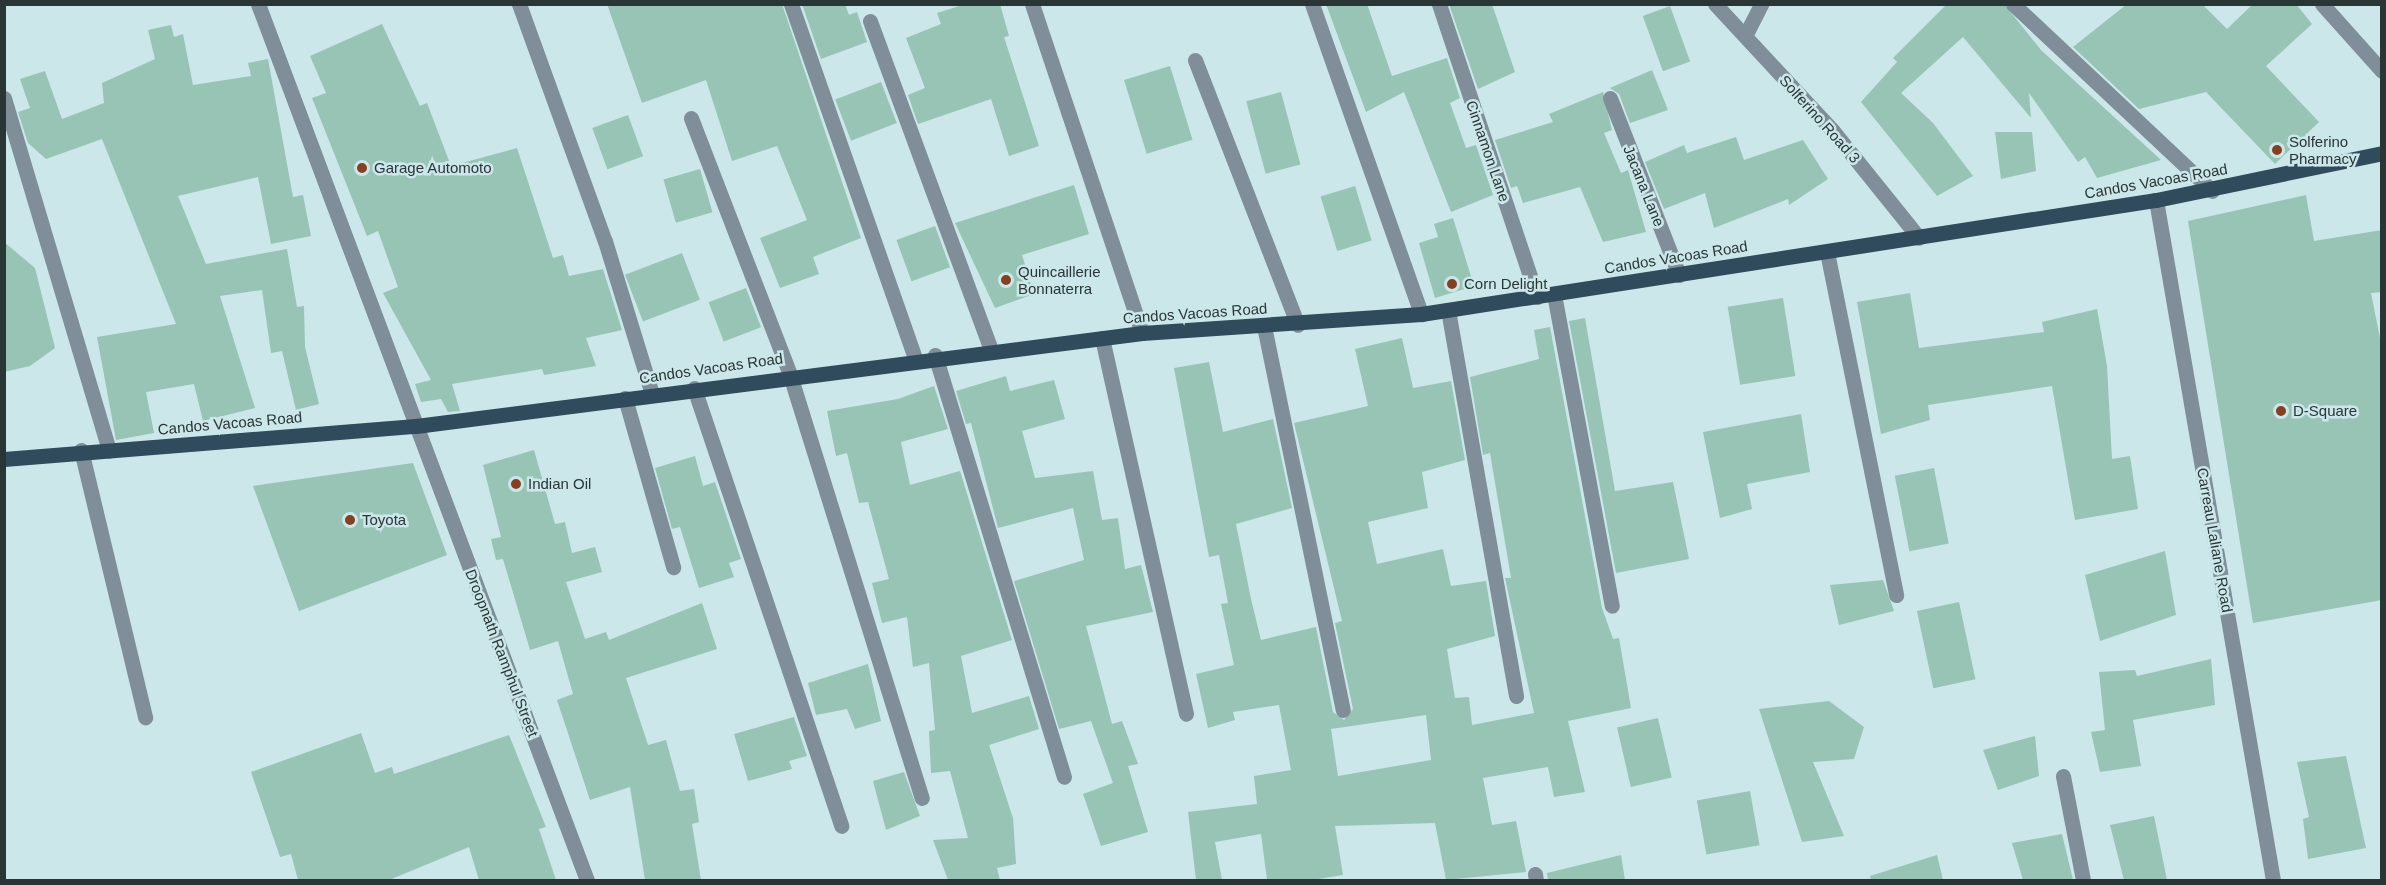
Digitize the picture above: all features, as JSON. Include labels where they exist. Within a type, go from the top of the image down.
[{"type":"main road","name":"Candos Vacoas Road","points":[[4,459],[81,450],[109,451],[416,426],[935,355],[1142,333],[1298,325],[1421,314],[2212,191],[2382,153]]},
{"type":"street","name":"Droopnath Ramphul Street","points":[[258,4],[587,880]]},
{"type":"street","points":[[519,4],[652,394]]},
{"type":"street","points":[[791,4],[915,358]]},
{"type":"street","points":[[1032,4],[1142,333]]},
{"type":"street","points":[[1312,4],[1421,314]]},
{"type":"street","name":"Cinnamon Lane","points":[[1439,4],[1537,297]]},
{"type":"street","name":"Solferino Road 3","points":[[1715,4],[1833,131],[1919,238]]},
{"type":"street","points":[[1745,36],[1761,4]]},
{"type":"street","points":[[2013,4],[2212,191]]},
{"type":"street","points":[[2322,4],[2382,71]]},
{"type":"street","points":[[870,21],[991,350]]},
{"type":"street","points":[[1195,60],[1298,325]]},
{"type":"street","points":[[4,98],[109,451]]},
{"type":"street","name":"Jacana Lane","points":[[1610,98],[1679,275]]},
{"type":"street","points":[[691,118],[790,375],[922,798]]},
{"type":"street","name":"Carreau Laliane Road","points":[[2156,200],[2273,880]]},
{"type":"street","points":[[1827,252],[1896,595]]},
{"type":"street","points":[[1554,294],[1612,606]]},
{"type":"street","points":[[1448,310],[1516,696]]},
{"type":"street","points":[[1264,326],[1343,710]]},
{"type":"street","points":[[1102,338],[1186,714]]},
{"type":"street","points":[[935,355],[1064,777]]},
{"type":"street","points":[[694,388],[841,826]]},
{"type":"street","points":[[625,398],[673,567]]},
{"type":"street","points":[[81,450],[145,717]]},
{"type":"street","points":[[2063,776],[2083,880]]},
{"type":"building","points":[[607,4],[782,4],[861,238],[813,257],[819,274],[780,288],[760,238],[807,220],[777,146],[732,161],[706,80],[642,103]]},
{"type":"building","points":[[802,4],[845,4],[849,15],[857,12],[867,42],[821,59]]},
{"type":"building","points":[[966,4],[1000,4],[1009,36],[1004,37],[1039,146],[1009,156],[991,99],[918,124],[908,95],[925,88],[906,38],[941,24],[937,13]]},
{"type":"building","points":[[1326,4],[1367,4],[1392,76],[1447,58],[1460,98],[1450,103],[1466,148],[1476,145],[1493,195],[1451,212],[1404,92],[1366,112]]},
{"type":"building","points":[[1449,4],[1492,4],[1515,72],[1478,89]]},
{"type":"building","points":[[1947,4],[2004,4],[2041,50],[2161,160],[2097,178],[2085,157],[2078,162],[2029,93],[2031,118],[1963,37],[1901,93],[1933,123],[1973,176],[1937,196],[1861,102],[1897,62],[1893,58]]},
{"type":"building","points":[[2127,4],[2202,4],[2227,29],[2253,4],[2296,4],[2312,24],[2266,66],[2319,122],[2275,164],[2206,92],[2139,109],[2073,47]]},
{"type":"building","points":[[1670,6],[1690,61],[1663,71],[1643,16]]},
{"type":"building","points":[[382,24],[420,106],[427,103],[451,166],[517,148],[553,258],[563,255],[569,276],[603,269],[622,330],[586,338],[596,366],[544,375],[542,369],[452,384],[460,411],[448,412],[441,399],[421,402],[415,384],[431,380],[383,293],[398,287],[378,231],[367,236],[312,98],[326,93],[310,56]]},
{"type":"building","points":[[171,25],[174,37],[183,34],[193,85],[251,76],[248,63],[268,59],[293,197],[303,195],[311,236],[271,244],[258,177],[178,196],[206,264],[287,249],[297,307],[304,306],[305,347],[319,404],[296,410],[282,351],[271,353],[262,290],[220,296],[255,408],[203,421],[194,384],[146,392],[154,433],[116,440],[97,337],[176,324],[102,139],[46,159],[28,143],[18,112],[30,108],[20,79],[45,71],[62,119],[104,103],[102,83],[155,59],[148,30]]},
{"type":"building","points":[[1170,66],[1193,140],[1147,154],[1124,80]]},
{"type":"building","points":[[1652,70],[1668,110],[1630,123],[1619,94],[1610,88]]},
{"type":"building","points":[[881,82],[897,123],[851,141],[835,100]]},
{"type":"building","points":[[1281,92],[1300,164],[1266,174],[1246,101]]},
{"type":"building","points":[[1603,92],[1612,130],[1604,133],[1621,173],[1628,170],[1646,232],[1603,242],[1580,187],[1523,203],[1517,186],[1511,188],[1495,140],[1553,122],[1549,114]]},
{"type":"building","points":[[628,115],[643,156],[607,169],[592,128]]},
{"type":"building","points":[[1995,132],[2032,132],[2036,171],[2001,179]]},
{"type":"building","points":[[1736,137],[1744,160],[1803,140],[1828,179],[1789,205],[1788,199],[1714,228],[1705,193],[1664,209],[1645,162],[1684,145],[1687,153]]},
{"type":"building","points":[[700,169],[712,212],[676,223],[663,179]]},
{"type":"building","points":[[1074,185],[1089,234],[1022,255],[1034,294],[995,308],[955,223]]},
{"type":"building","points":[[1355,186],[1372,241],[1337,251],[1321,197]]},
{"type":"building","name":"D-Square","points":[[2306,195],[2314,241],[2382,230],[2382,292],[2371,293],[2382,348],[2382,600],[2253,623],[2188,221]]},
{"type":"building","points":[[1453,218],[1474,286],[1435,298],[1419,243],[1438,237],[1434,224]]},
{"type":"building","points":[[935,226],[950,267],[912,281],[896,240]]},
{"type":"building","points":[[4,242],[35,268],[55,348],[30,366],[4,372]]},
{"type":"building","points":[[682,253],[700,300],[643,322],[625,275]]},
{"type":"building","points":[[746,288],[761,327],[724,342],[709,302]]},
{"type":"building","points":[[1910,293],[1919,348],[2044,332],[2042,322],[2097,309],[2107,366],[2112,459],[2130,456],[2138,509],[2075,520],[2052,386],[1928,405],[1930,420],[1881,434],[1857,302]]},
{"type":"building","points":[[1783,298],[1795,376],[1740,385],[1728,307]]},
{"type":"building","points":[[1585,318],[1615,491],[1673,482],[1689,559],[1616,573],[1569,321]]},
{"type":"building","points":[[1550,327],[1602,608],[1613,639],[1619,638],[1631,708],[1568,721],[1585,792],[1554,797],[1548,767],[1483,778],[1492,825],[1516,821],[1526,872],[1446,880],[1435,823],[1335,826],[1343,875],[1312,880],[1267,880],[1261,834],[1215,842],[1222,880],[1196,880],[1188,812],[1257,804],[1254,776],[1291,770],[1279,705],[1233,712],[1235,720],[1208,728],[1196,674],[1234,665],[1221,604],[1228,603],[1219,555],[1209,557],[1174,368],[1209,362],[1223,432],[1273,419],[1292,508],[1236,524],[1251,599],[1261,640],[1316,627],[1333,712],[1344,720],[1353,709],[1335,623],[1342,621],[1294,423],[1368,406],[1355,349],[1402,338],[1413,388],[1451,381],[1465,460],[1422,472],[1428,508],[1368,522],[1377,564],[1443,549],[1451,586],[1486,581],[1495,636],[1447,649],[1455,698],[1469,697],[1472,725],[1534,713],[1505,578],[1511,578],[1490,453],[1483,455],[1470,377],[1539,359],[1534,330]],"holes":[[[1426,715],[1431,760],[1338,776],[1331,729]]]},
{"type":"building","points":[[1006,376],[1010,391],[1054,380],[1065,419],[1022,431],[1035,478],[1093,471],[1102,520],[1118,518],[1125,569],[1141,565],[1153,612],[1086,626],[1112,724],[1122,721],[1138,764],[1128,766],[1148,832],[1101,846],[1083,794],[1113,783],[1091,721],[1059,729],[1014,581],[1084,560],[1073,508],[998,528],[971,423],[966,424],[956,391]]},
{"type":"building","points":[[934,386],[948,429],[901,442],[910,485],[960,471],[1012,640],[961,656],[972,713],[1029,696],[1039,729],[989,745],[1013,818],[1016,864],[997,868],[1000,880],[948,880],[933,840],[968,838],[950,771],[931,773],[929,731],[935,730],[929,663],[913,667],[907,617],[882,623],[872,583],[889,579],[868,502],[859,503],[847,453],[836,456],[827,411],[898,399]]},
{"type":"building","points":[[1801,414],[1810,472],[1747,484],[1752,509],[1720,518],[1703,432]]},
{"type":"building","points":[[534,450],[555,524],[565,522],[572,553],[595,547],[602,572],[566,582],[585,639],[606,632],[609,640],[702,603],[717,649],[626,678],[648,745],[666,740],[680,791],[694,789],[699,822],[692,824],[701,880],[645,880],[630,787],[590,800],[557,700],[573,694],[558,641],[530,650],[503,559],[496,560],[491,539],[501,537],[483,465]]},
{"type":"building","points":[[695,456],[703,486],[715,482],[741,559],[729,563],[734,577],[699,588],[680,527],[672,529],[655,468]]},
{"type":"building","name":"Toyota","points":[[413,463],[447,555],[299,611],[253,486]]},
{"type":"building","points":[[1934,468],[1949,544],[1909,551],[1895,476]]},
{"type":"building","points":[[2165,551],[2176,615],[2100,641],[2085,575]]},
{"type":"building","points":[[1883,580],[1894,611],[1839,625],[1830,585]]},
{"type":"building","points":[[1959,602],[1975,679],[1933,688],[1917,611]]},
{"type":"building","points":[[2211,659],[2215,705],[2133,720],[2141,766],[2100,772],[2091,732],[2105,730],[2099,672],[2135,670],[2137,676]]},
{"type":"building","points":[[868,664],[881,721],[855,729],[847,709],[816,715],[808,683]]},
{"type":"building","points":[[1829,701],[1864,727],[1854,759],[1813,762],[1844,836],[1802,842],[1759,709]]},
{"type":"building","points":[[794,717],[807,756],[789,761],[792,769],[748,781],[734,734]]},
{"type":"building","points":[[1658,718],[1672,777],[1631,787],[1617,727]]},
{"type":"building","points":[[361,733],[375,773],[392,767],[394,774],[509,735],[546,827],[539,829],[556,880],[479,880],[469,847],[389,880],[298,880],[291,854],[280,857],[251,772]]},
{"type":"building","points":[[2035,736],[2039,776],[1998,790],[1983,750]]},
{"type":"building","points":[[2346,756],[2366,848],[2308,859],[2303,819],[2309,817],[2297,762]]},
{"type":"building","points":[[904,772],[920,816],[886,830],[873,781]]},
{"type":"building","points":[[1750,791],[1760,845],[1706,855],[1697,800]]},
{"type":"building","points":[[2154,816],[2167,880],[2124,880],[2110,825]]},
{"type":"building","points":[[2062,834],[2073,880],[2023,880],[2012,843]]},
{"type":"building","points":[[1621,855],[1625,880],[1548,880],[1547,873]]},
{"type":"building","points":[[1937,855],[1943,880],[1871,880],[1870,876]]},
{"type":"place","name":"Solferino Pharmacy","points":[[2277,150]]},
{"type":"place","name":"Garage Automoto","points":[[362,168]]},
{"type":"place","name":"Quincaillerie Bonnaterra","points":[[1006,280]]},
{"type":"place","name":"Corn Delight","points":[[1452,284]]},
{"type":"place","name":"D-Square","points":[[2281,411]]},
{"type":"place","name":"Indian Oil","points":[[516,484]]},
{"type":"place","name":"Toyota","points":[[350,520]]}]
